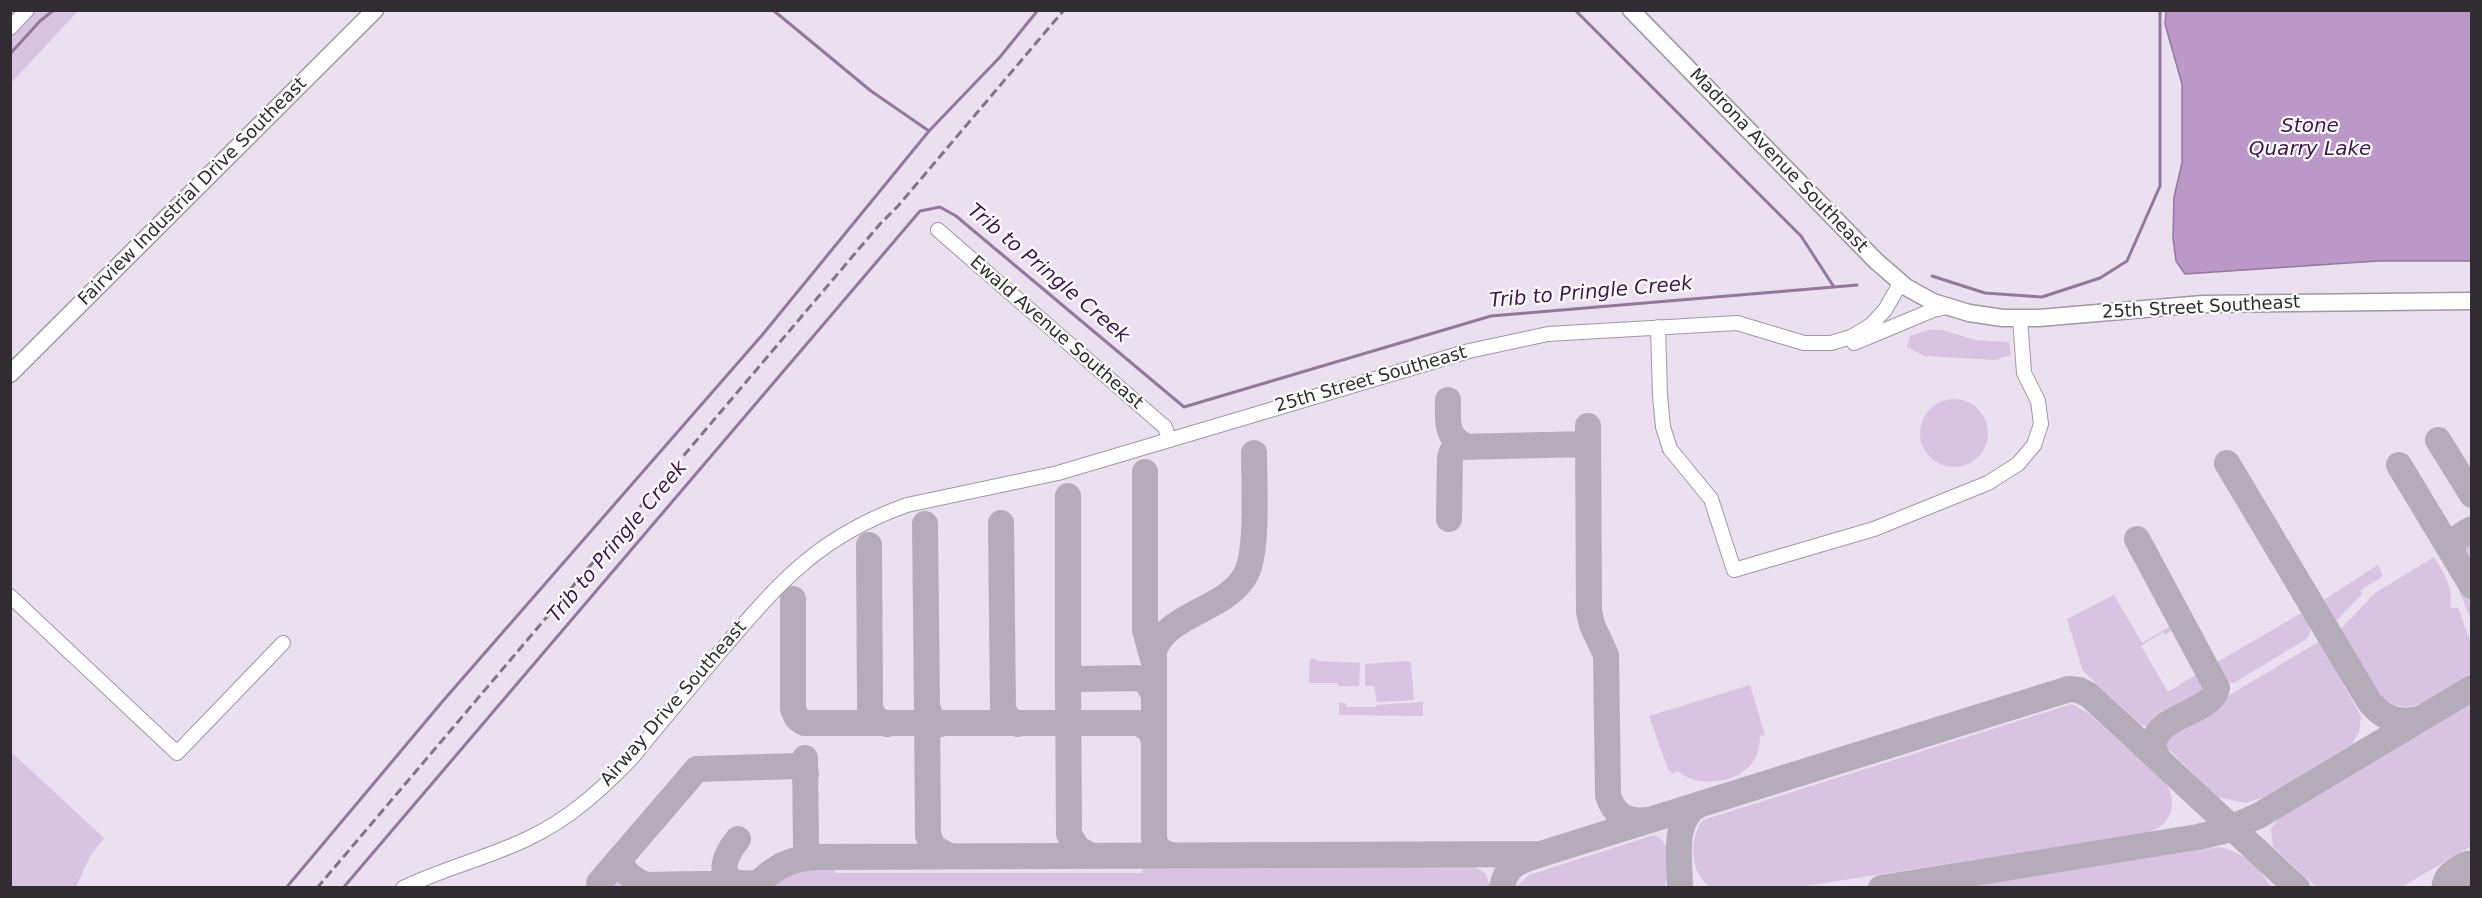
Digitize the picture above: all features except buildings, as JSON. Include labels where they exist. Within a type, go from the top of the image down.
[{"type":"main road","name":"Fairview Industrial Drive Southeast","points":[[10,374],[375,10]]},
{"type":"main road","name":"Madrona Avenue Southeast","points":[[1631,10],[1814,199],[1901,282],[1940,304]]},
{"type":"main road","name":"25th Street Southeast","points":[[1940,304],[1983,316],[2020,318],[2203,304],[2472,301]]},
{"type":"street","points":[[10,28],[27,10]]},
{"type":"street","name":"Ewald Avenue Southeast","points":[[938,230],[1159,422],[1165,428],[1169,439]]},
{"type":"street","name":"25th Street Southeast","points":[[831,542],[874,518],[907,505],[1047,476],[1469,351],[1523,338],[1559,333],[1737,323],[1804,343],[1831,343],[1851,337],[1871,325],[1885,310],[1901,282]]},
{"type":"street","points":[[1831,343],[1852,344],[1933,310],[1940,304]]},
{"type":"street","points":[[1658,327],[1660,395],[1664,427],[1670,449],[1711,499],[1734,570],[1875,529],[1988,483],[2018,464],[2038,438],[2041,424],[2038,401],[2024,373],[2020,318]]},
{"type":"street","name":"Airway Drive Southeast","points":[[403,888],[528,838],[583,804],[631,759],[774,589],[799,566],[831,542]]},
{"type":"street","points":[[10,596],[177,753],[283,643]]},
{"type":"shaded area","points":[[11,11],[78,11],[11,83]]},
{"type":"shaded area","points":[[1928,330],[1943,330],[1975,340],[2009,342],[2011,355],[1995,360],[1924,356],[1907,347],[1910,336]]},
{"type":"shaded area","points":[[1954,399],[1967,402],[1978,409],[1985,420],[1988,433],[1985,446],[1978,457],[1967,464],[1954,467],[1941,464],[1930,457],[1923,446],[1920,433],[1923,420],[1930,409],[1941,402]]},
{"type":"shaded area","points":[[2471,534],[2471,576],[2457,549],[2459,543]]},
{"type":"shaded area","points":[[2434,557],[2445,575],[2451,594],[2450,608],[2458,608],[2471,643],[2471,673],[2420,704],[2408,707],[2394,705],[2383,698],[2340,630],[2375,593]]},
{"type":"shaded area","points":[[2451,561],[2471,593],[2471,621],[2449,563]]},
{"type":"shaded area","points":[[2378,565],[2383,576],[2361,590],[2362,594],[2335,622],[2322,601]]},
{"type":"shaded area","points":[[2114,595],[2142,643],[2174,624],[2176,628],[2165,635],[2163,632],[2141,646],[2168,692],[2202,671],[2210,685],[2207,693],[2149,727],[2140,724],[2083,671],[2067,619]]},
{"type":"shaded area","points":[[2303,612],[2312,626],[2308,638],[2234,683],[2221,677],[2214,664]]},
{"type":"shaded area","points":[[2320,641],[2361,717],[2359,732],[2352,744],[2264,797],[2245,803],[2218,797],[2166,747],[2164,737],[2169,731]]},
{"type":"shaded area","points":[[1313,658],[1319,661],[1360,663],[1359,686],[1309,683],[1310,660]]},
{"type":"shaded area","points":[[1408,661],[1411,663],[1414,700],[1377,702],[1374,686],[1365,686],[1365,664]]},
{"type":"shaded area","points":[[1750,685],[1765,735],[1760,736],[1757,754],[1752,763],[1737,776],[1716,781],[1695,780],[1678,771],[1673,774],[1668,769],[1649,716]]},
{"type":"shaded area","points":[[1339,702],[1346,704],[1346,707],[1376,707],[1376,705],[1423,702],[1423,716],[1339,715]]},
{"type":"shaded area","points":[[2471,703],[2471,846],[2402,887],[2316,887],[2273,847],[2271,829],[2279,818]]},
{"type":"shaded area","points":[[2072,704],[2088,713],[2167,785],[2172,808],[2166,821],[2160,826],[2145,833],[1799,887],[1710,887],[1698,873],[1693,846],[1703,820]]},
{"type":"shaded area","points":[[10,751],[104,838],[90,856],[76,887],[11,887]]},
{"type":"shaded area","points":[[1654,835],[1660,838],[1667,850],[1668,873],[1665,887],[1516,887],[1529,875]]},
{"type":"shaded area","points":[[2220,847],[2250,861],[2271,887],[1964,887]]},
{"type":"shaded area","points":[[1142,866],[1474,866],[1485,873],[1491,887],[769,887],[792,873],[824,867],[834,867],[835,873],[1142,873]]},
{"type":"shaded area","points":[[618,875],[624,875],[639,887],[603,887]]},
{"type":"water","name":"Stone Quarry Lake","points":[[2166,11],[2471,11],[2471,261],[2377,261],[2185,274],[2176,261],[2173,238],[2174,197],[2182,163],[2182,84],[2165,24]]},
{"type":"waterway","name":"Trib to Pringle Creek","points":[[10,54],[40,21],[54,10]]},
{"type":"waterway","name":"Trib to Pringle Creek","points":[[773,10],[871,91],[929,131]]},
{"type":"waterway","name":"Trib to Pringle Creek","points":[[286,888],[442,702],[763,334],[929,131],[1000,57],[1038,10]]},
{"type":"waterway","name":"Trib to Pringle Creek","points":[[1932,276],[1985,293],[2042,297],[2100,278],[2127,261],[2160,186],[2160,10]]},
{"type":"waterway","name":"Trib to Pringle Creek","points":[[1576,11],[1801,236],[1834,287],[1857,285]]},
{"type":"waterway","name":"Trib to Pringle Creek","points":[[343,888],[920,211],[940,207],[956,216],[1184,407],[1491,316],[1834,287]]},
{"type":"taxiway","points":[[1448,400],[1448,420],[1451,432],[1453,437],[1464,445]]},
{"type":"taxiway","points":[[1588,426],[1589,611],[1592,625],[1606,655],[1608,795],[1613,807],[1622,816],[1633,820],[1647,820]]},
{"type":"taxiway","points":[[2438,440],[2472,495]]},
{"type":"taxiway","points":[[1449,519],[1450,457],[1452,451],[1458,447],[1588,444]]},
{"type":"taxiway","points":[[1170,855],[1158,850],[1154,839],[1154,651],[1161,638],[1171,628],[1227,595],[1239,585],[1247,572],[1254,531],[1254,453]]},
{"type":"taxiway","points":[[2227,463],[2369,701],[2380,712],[2392,718],[2406,721],[2421,718]]},
{"type":"taxiway","points":[[2399,465],[2472,586]]},
{"type":"taxiway","points":[[1145,472],[1145,630],[1153,659]]},
{"type":"taxiway","points":[[1068,496],[1068,687]]},
{"type":"taxiway","points":[[1001,523],[1003,709],[1008,719],[1018,724]]},
{"type":"taxiway","points":[[925,524],[927,706],[931,718],[941,724]]},
{"type":"taxiway","points":[[2454,556],[2453,546],[2463,534],[2472,529]]},
{"type":"taxiway","points":[[2137,539],[2217,688],[2213,697],[2205,704],[2173,720],[2157,735],[2153,745],[2158,759]]},
{"type":"taxiway","points":[[869,545],[870,707],[874,718],[887,724]]},
{"type":"taxiway","points":[[793,599],[793,709],[797,718],[804,723],[1139,723],[1150,730],[1153,739]]},
{"type":"taxiway","points":[[1091,856],[1077,848],[1069,834],[1068,687],[1070,682],[1077,679],[1137,678],[1146,681],[1153,693]]},
{"type":"taxiway","points":[[1881,888],[2198,837],[2223,831],[2258,816],[2472,688]]},
{"type":"taxiway","points":[[753,888],[782,865],[798,859],[817,857],[1541,854],[2069,689],[2079,690],[2089,695],[2297,888]]},
{"type":"taxiway","points":[[927,709],[928,835],[933,847],[949,856]]},
{"type":"taxiway","points":[[805,758],[806,849],[817,857]]},
{"type":"taxiway","points":[[599,883],[697,769],[798,766],[806,774]]},
{"type":"taxiway","points":[[1680,888],[1679,841],[1681,830],[1691,811],[1700,804]]},
{"type":"taxiway","points":[[738,839],[729,852],[724,866],[728,878],[744,885]]},
{"type":"taxiway","points":[[1502,888],[1506,875],[1513,866],[1536,856]]},
{"type":"taxiway","points":[[621,857],[625,871],[646,885],[758,883]]},
{"type":"runway","points":[[2463,888],[2472,882]]},
{"type":"railway","points":[[317,888],[1064,10]]}]
